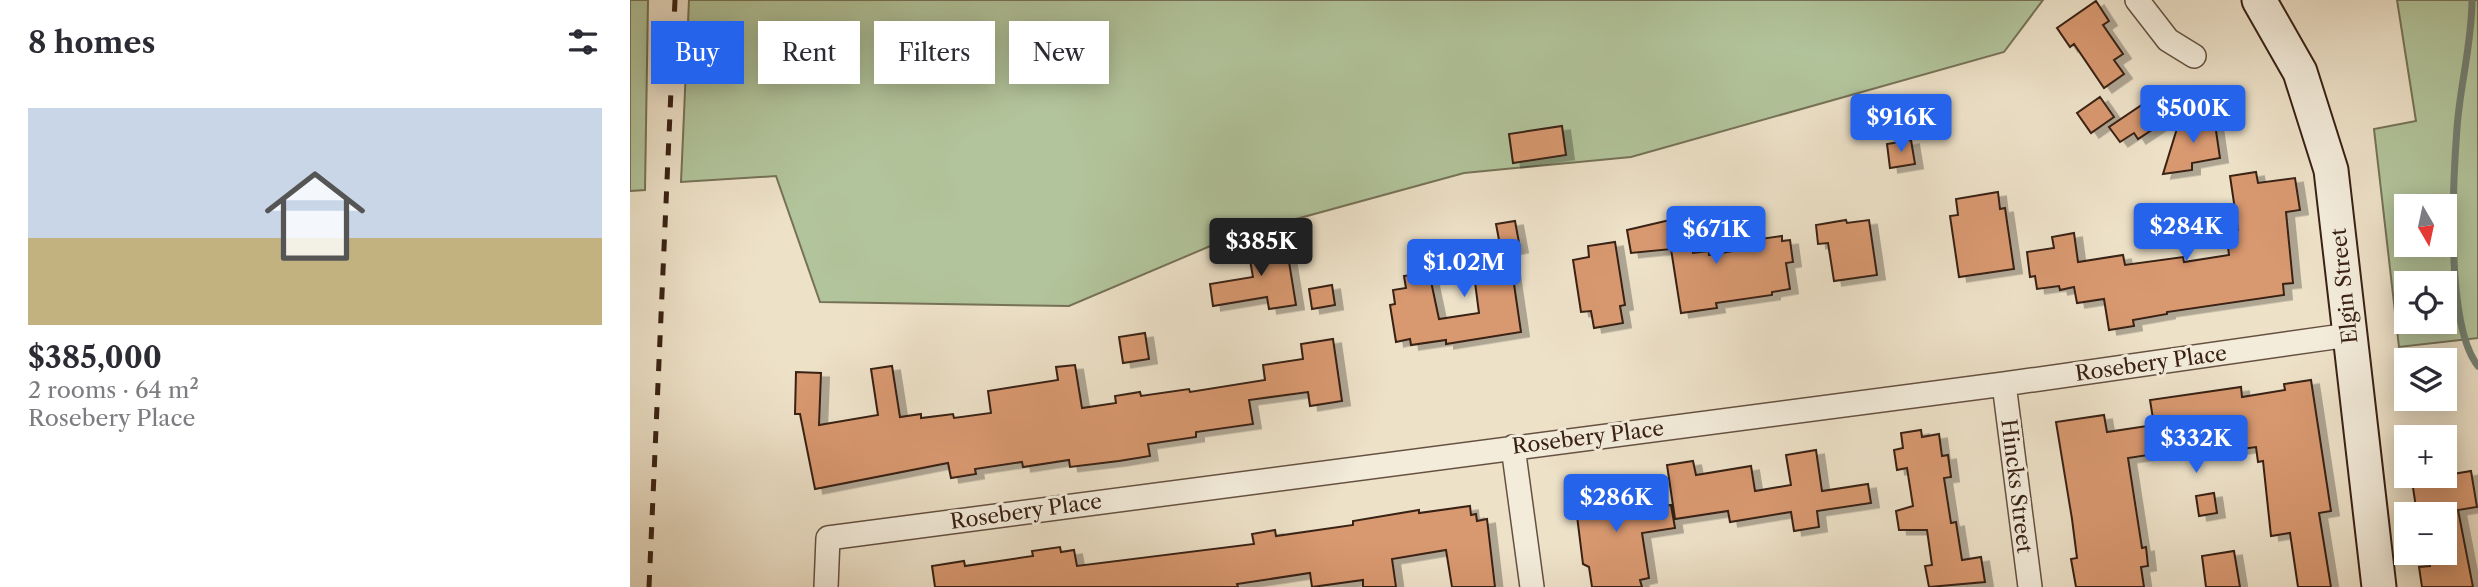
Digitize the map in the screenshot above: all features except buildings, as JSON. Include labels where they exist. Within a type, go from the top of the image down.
[{"type":"street","points":[[2137,0],[2168,40],[2194,56]]},
{"type":"street","name":"Elgin Street","points":[[2259,0],[2300,72],[2331,170],[2379,587]]},
{"type":"street","name":"Rosebery Place","points":[[826,587],[828,538],[2004,384],[2349,335]]},
{"type":"street","name":"Hincks Street","points":[[2004,384],[2030,587]]},
{"type":"street","points":[[1513,447],[1532,587]]},
{"type":"green space","points":[[630,0],[648,0],[645,190],[630,191]]},
{"type":"green space","points":[[689,0],[2043,0],[2004,52],[1631,157],[1464,173],[1234,236],[1069,306],[820,302],[776,176],[681,182],[685,84],[744,84],[744,21],[688,21]]},
{"type":"green space","points":[[2397,0],[2478,0],[2478,338],[2399,347],[2398,334],[2457,334],[2457,271],[2394,271],[2394,303],[2374,129],[2416,121]]},
{"type":"waterway","points":[[2472,0],[2457,128],[2453,216],[2460,319],[2467,346],[2478,366]]},
{"type":"railway","points":[[649,587],[675,0]]}]
